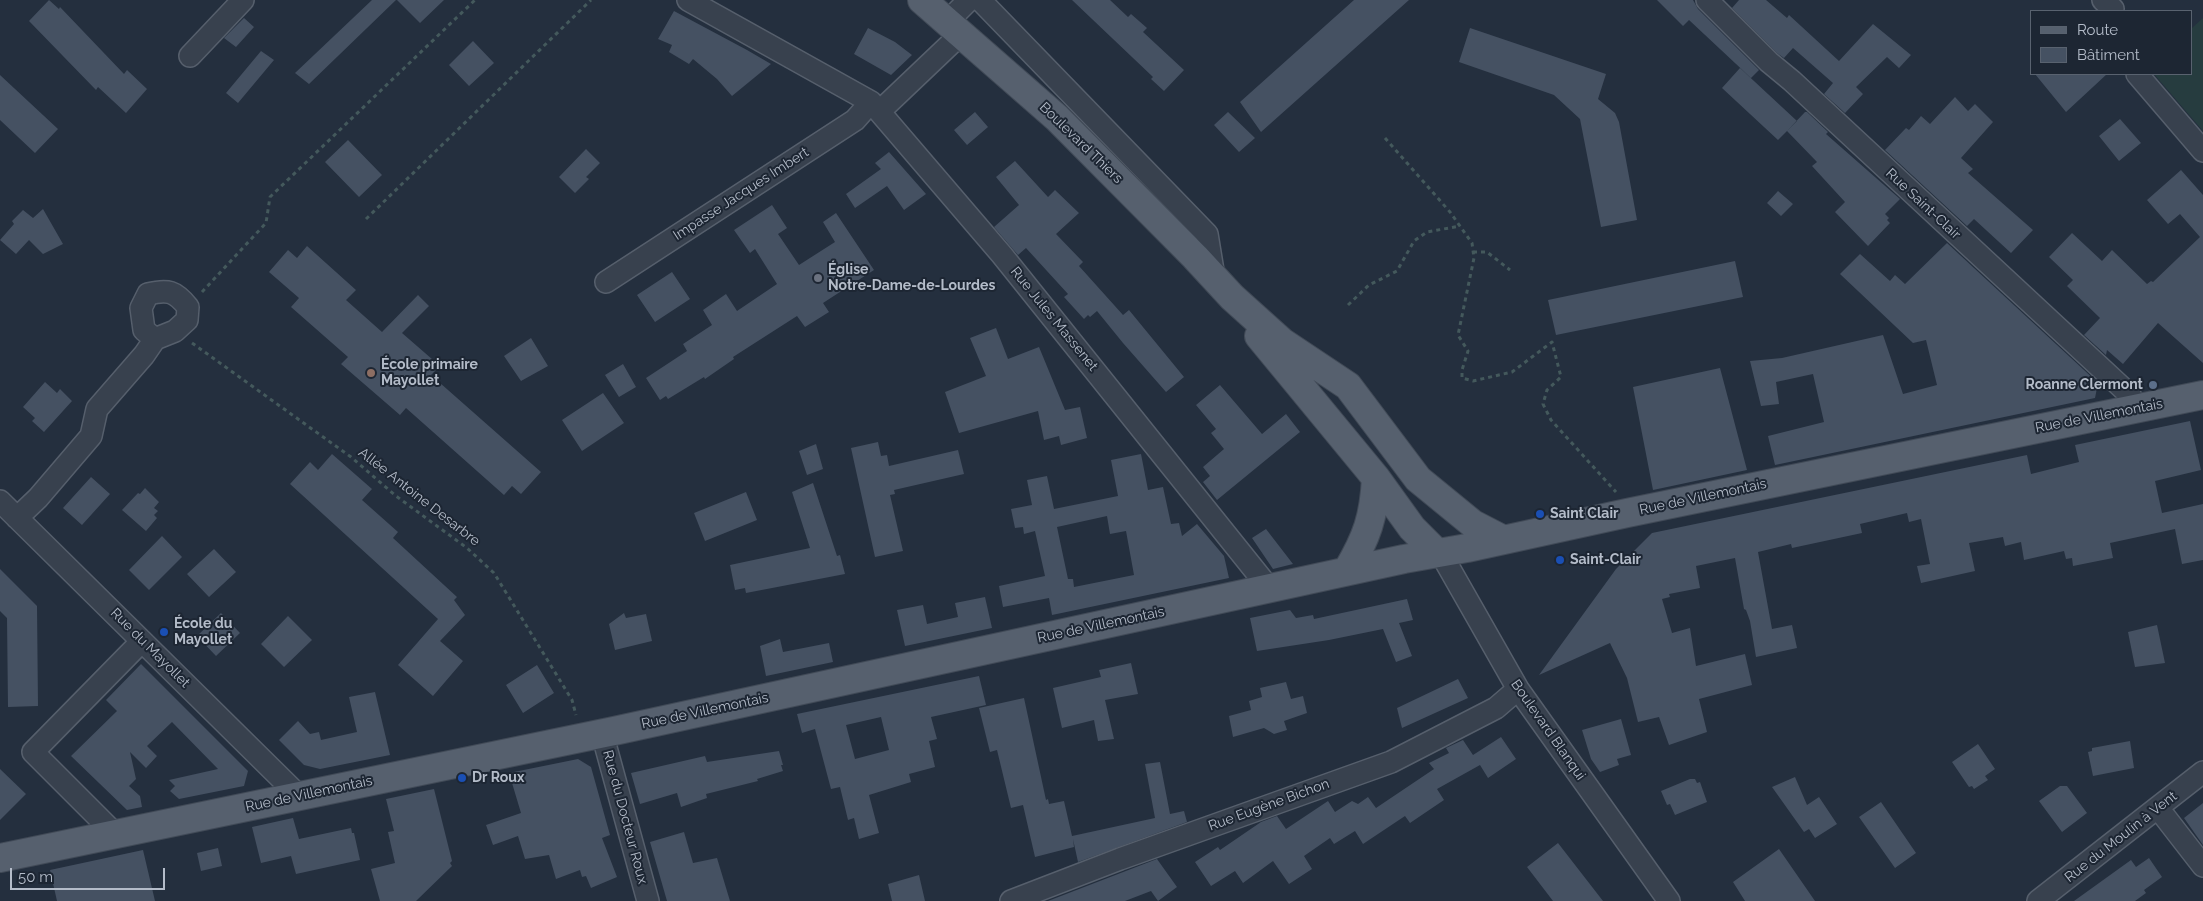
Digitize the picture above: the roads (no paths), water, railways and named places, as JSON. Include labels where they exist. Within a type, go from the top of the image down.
[{"type":"main road","name":"Boulevard Thiers","points":[[922,0],[1057,118],[1223,287],[1282,342],[1348,386],[1418,479],[1473,524],[1504,540]]},
{"type":"main road","name":"Boulevard Thiers","points":[[1223,287],[1260,339],[1376,478],[1412,528],[1437,553]]},
{"type":"main road","name":"Rue de Villemontais","points":[[0,858],[592,735],[1347,571],[2203,395]]},
{"type":"main road","points":[[1347,571],[1363,546],[1370,525],[1375,501],[1376,478]]},
{"type":"main road","name":"Boulevard Thiers","points":[[1418,479],[1433,518],[1437,553]]},
{"type":"street","points":[[190,56],[243,0]]},
{"type":"street","name":"Rue Jules Massenet","points":[[688,0],[876,107],[1002,255],[1269,588]]},
{"type":"street","name":"Impasse Jacques Imbert","points":[[606,282],[876,107],[955,27],[969,0]]},
{"type":"street","points":[[980,0],[1207,234],[1223,287]]},
{"type":"street","name":"Rue Saint-Clair","points":[[1707,0],[1769,62],[1792,81],[2130,395],[2136,410]]},
{"type":"street","points":[[2138,75],[2203,151]]},
{"type":"street","points":[[17,518],[38,498],[91,436],[97,409],[144,355],[155,338],[175,331],[187,320],[188,307],[178,296],[163,290],[148,294],[141,308],[144,330],[155,338]]},
{"type":"street","name":"Rue du Mayollet","points":[[0,501],[299,796]]},
{"type":"street","name":"Boulevard Blanqui","points":[[1437,553],[1444,559],[1518,689],[1669,901]]},
{"type":"street","points":[[115,834],[32,752],[142,641]]},
{"type":"street","name":"Rue Eugène Bichon","points":[[1011,901],[1120,858],[1392,762],[1496,708],[1518,689]]},
{"type":"street","name":"Rue du Docteur Roux","points":[[592,735],[648,901]]},
{"type":"street","name":"Rue du Moulin à Vent","points":[[2041,900],[2203,772]]},
{"type":"street","points":[[2158,808],[2203,866]]},
{"type":"place","name":"Église Notre-Dame-de-Lourdes","points":[[818,278]]},
{"type":"place","name":"École primaire Mayollet","points":[[371,373]]},
{"type":"place","name":"Roanne Clermont","points":[[2153,385]]},
{"type":"place","name":"Saint Clair","points":[[1540,514]]},
{"type":"place","name":"Saint-Clair","points":[[1560,560]]},
{"type":"place","name":"École du Mayollet","points":[[164,632]]},
{"type":"place","name":"Dr Roux","points":[[462,778]]}]
